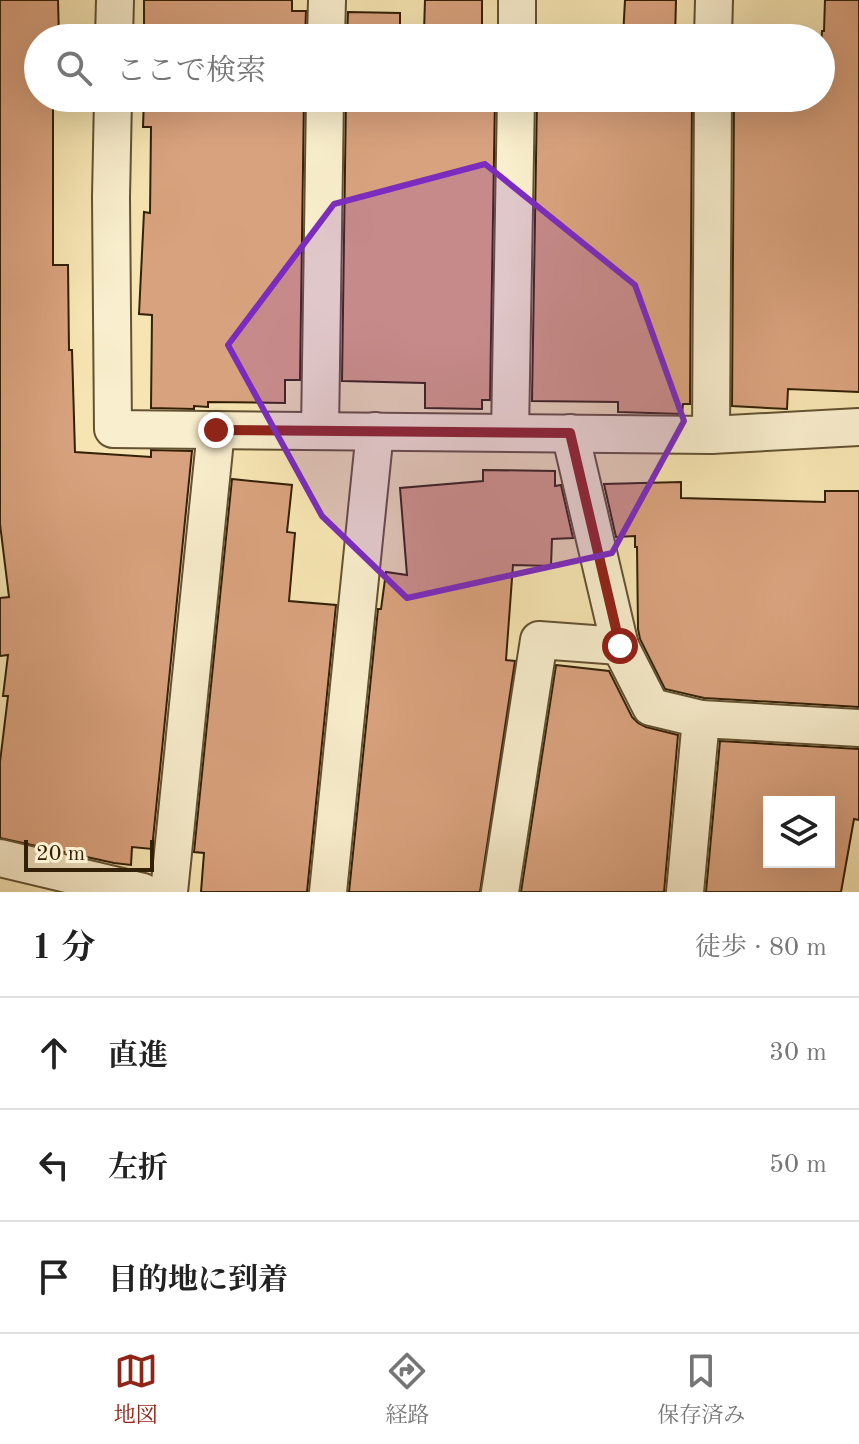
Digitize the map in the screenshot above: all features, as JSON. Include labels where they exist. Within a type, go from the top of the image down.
[{"type":"street","points":[[114,24],[115,0]]},
{"type":"street","points":[[326,24],[327,0]]},
{"type":"street","points":[[517,0],[517,24]]},
{"type":"street","points":[[713,24],[714,0]]},
{"type":"street","points":[[113,112],[113,429],[711,435],[859,427]]},
{"type":"street","points":[[320,431],[325,112]]},
{"type":"street","points":[[510,433],[516,112]]},
{"type":"street","points":[[711,435],[713,112]]},
{"type":"street","points":[[169,892],[216,430]]},
{"type":"street","points":[[328,892],[375,431]]},
{"type":"street","points":[[570,433],[620,646],[651,707],[701,719],[859,728]]},
{"type":"street","points":[[500,892],[539,640],[620,646]]},
{"type":"street","points":[[685,892],[701,719]]},
{"type":"street","points":[[0,858],[143,892]]},
{"type":"highlighted area","points":[[485,164],[635,285],[684,421],[612,553],[407,598],[322,516],[228,345],[334,204]]},
{"type":"building","points":[[0,0],[58,0],[59,24],[24,24],[24,112],[53,112],[53,265],[68,265],[75,452],[151,457],[151,450],[192,451],[152,849],[132,847],[131,865],[0,838],[0,762],[8,696],[3,696],[8,655],[0,656],[0,598],[9,597],[0,524]]},
{"type":"building","points":[[144,0],[292,0],[292,11],[306,11],[306,24],[144,24]]},
{"type":"building","points":[[425,0],[482,0],[482,24],[424,24]]},
{"type":"building","points":[[625,0],[676,0],[675,24],[624,24]]},
{"type":"building","points":[[825,0],[859,0],[859,392],[788,389],[787,409],[732,406],[734,112],[835,112],[835,24],[824,24]]},
{"type":"building","points":[[348,12],[400,13],[400,24],[348,24]]},
{"type":"building","points":[[144,112],[304,112],[300,380],[285,380],[285,403],[208,402],[208,407],[194,406],[194,409],[151,408],[152,315],[139,314],[144,212],[150,213],[151,127],[143,127]]},
{"type":"building","points":[[346,112],[495,112],[490,400],[482,400],[482,409],[425,408],[425,383],[342,381]]},
{"type":"building","points":[[537,112],[692,112],[690,404],[683,404],[682,414],[618,412],[618,402],[532,401]]},
{"type":"building","points":[[483,470],[555,471],[555,486],[561,485],[573,538],[552,539],[551,566],[513,565],[506,660],[515,661],[480,892],[349,892],[378,609],[381,609],[386,572],[407,575],[400,488],[483,481]]},
{"type":"building","points":[[232,479],[292,485],[287,532],[295,533],[289,601],[336,605],[307,892],[201,892],[204,853],[194,852]]},
{"type":"building","points":[[681,482],[681,498],[825,502],[825,491],[859,491],[859,707],[704,698],[665,689],[638,629],[635,536],[616,537],[604,484]]},
{"type":"building","points":[[556,665],[609,671],[638,723],[678,735],[664,892],[521,892]]},
{"type":"building","points":[[720,741],[859,749],[859,820],[854,819],[841,892],[706,892]]},
{"type":"route","points":[[216,430],[570,433],[620,646]]}]
